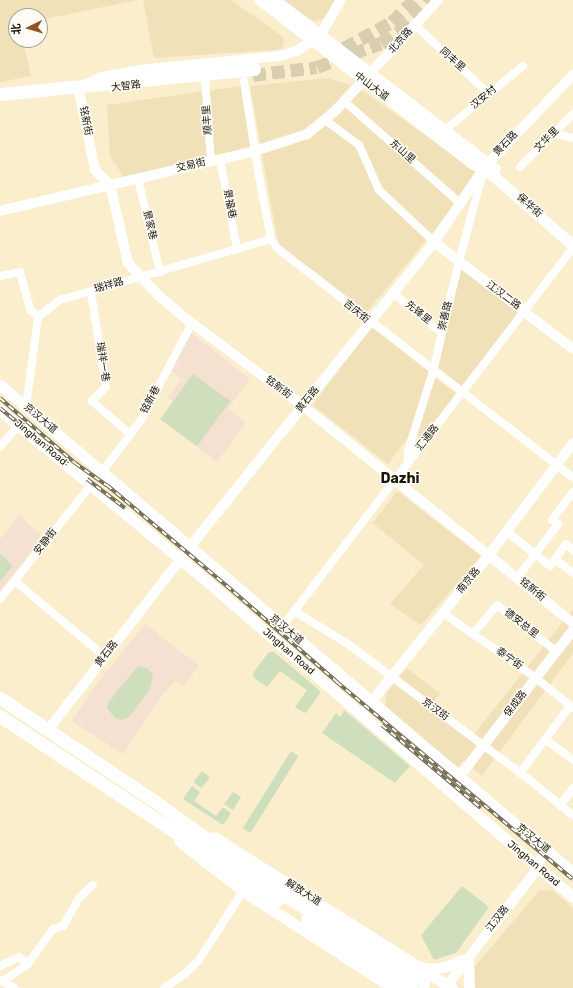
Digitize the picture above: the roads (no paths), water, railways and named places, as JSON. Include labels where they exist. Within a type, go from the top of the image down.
[{"type":"main road","name":"中山大道","points":[[260,0],[316,38],[372,73],[445,130],[486,166]]},
{"type":"main road","name":"中山大道","points":[[275,0],[362,80],[472,164],[486,166]]},
{"type":"main road","name":"大智路","points":[[0,104],[80,90],[250,75]]},
{"type":"main road","name":"大智路","points":[[0,94],[80,90],[250,75]]},
{"type":"main road","name":"保华街","points":[[486,166],[573,237]]},
{"type":"main road","name":"保华街","points":[[486,166],[573,246]]},
{"type":"main road","name":"京汉大道","points":[[0,385],[370,703],[573,873]]},
{"type":"main road","name":"Jinghan Road","points":[[0,410],[181,560],[573,897]]},
{"type":"main road","name":"解放大道","points":[[0,698],[153,800],[416,965],[448,987]]},
{"type":"main road","name":"解放大道","points":[[0,716],[411,988]]},
{"type":"main road","name":"解放大道","points":[[153,800],[286,896],[423,982]]},
{"type":"main road","name":"解放大道","points":[[137,807],[243,891],[392,988]]},
{"type":"main road","points":[[416,965],[431,969],[444,967],[468,958],[469,988]]},
{"type":"street","points":[[316,38],[341,0]]},
{"type":"street","name":"北京路","points":[[362,80],[372,73],[438,0]]},
{"type":"street","name":"同丰里","points":[[415,26],[489,94]]},
{"type":"street","name":"大智路","points":[[80,90],[101,77],[139,70],[279,56],[297,51],[316,38]]},
{"type":"street","name":"汉安村","points":[[445,130],[523,66]]},
{"type":"street","points":[[250,75],[255,151],[271,239]]},
{"type":"street","name":"黄石路","points":[[48,730],[189,548],[434,242],[486,166],[573,75]]},
{"type":"street","name":"顺丰里","points":[[205,80],[216,160]]},
{"type":"street","name":"交易街","points":[[0,211],[255,151],[307,134],[325,120],[362,80]]},
{"type":"street","name":"铭新街","points":[[80,90],[95,170],[110,185],[128,263],[159,296],[192,323],[303,406],[573,623]]},
{"type":"street","name":"东山里","points":[[344,101],[460,203]]},
{"type":"street","name":"文华里","points":[[520,167],[573,114]]},
{"type":"street","points":[[325,120],[359,145],[379,190],[434,242]]},
{"type":"street","points":[[554,133],[573,138]]},
{"type":"street","name":"景福巷","points":[[216,160],[237,249]]},
{"type":"street","name":"崇善路","points":[[408,464],[408,451],[433,371],[459,261],[486,166]]},
{"type":"street","name":"景家巷","points":[[138,179],[160,272]]},
{"type":"street","name":"瑞祥路","points":[[38,317],[60,300],[271,239]]},
{"type":"street","name":"吉庆街","points":[[271,239],[277,248],[370,322],[573,478]]},
{"type":"street","name":"江汉二路","points":[[434,242],[573,349]]},
{"type":"street","name":"汇通路","points":[[282,627],[463,394],[573,246]]},
{"type":"street","points":[[0,276],[20,272],[30,310],[38,317],[26,407]]},
{"type":"street","name":"瑞祥一巷","points":[[91,292],[106,387],[92,401],[130,434]]},
{"type":"street","name":"先锋里","points":[[393,293],[442,333]]},
{"type":"street","name":"铭新巷","points":[[102,472],[141,420],[192,323]]},
{"type":"street","points":[[0,447],[19,425]]},
{"type":"street","name":"南京路","points":[[362,715],[370,703],[489,556],[573,443]]},
{"type":"street","name":"安静街","points":[[0,599],[90,485]]},
{"type":"street","points":[[517,578],[536,555],[558,524],[552,520],[573,492]]},
{"type":"street","points":[[507,532],[550,566],[566,544],[573,550]]},
{"type":"street","points":[[555,559],[573,573]]},
{"type":"street","points":[[15,581],[105,656]]},
{"type":"street","name":"德安总里","points":[[474,634],[497,605],[556,651]]},
{"type":"street","name":"京汉街","points":[[294,611],[348,644],[390,678],[520,773],[572,815]]},
{"type":"street","name":"泰宁街","points":[[443,613],[536,678],[572,707]]},
{"type":"street","name":"保成路","points":[[459,778],[573,630]]},
{"type":"street","points":[[520,773],[545,739],[572,707]]},
{"type":"street","points":[[545,739],[573,760]]},
{"type":"street","points":[[560,806],[573,788]]},
{"type":"street","name":"江汉路","points":[[448,987],[468,958],[538,868],[544,848]]},
{"type":"street","points":[[1,981],[28,964],[53,929],[63,926],[79,898],[93,885]]},
{"type":"street","points":[[164,988],[185,974],[199,960],[243,891]]},
{"type":"street","points":[[0,966],[19,957],[28,964]]},
{"type":"street","points":[[1,981],[15,988]]},
{"type":"tunnel","points":[[344,48],[392,22],[414,0]]},
{"type":"tunnel","points":[[253,75],[317,67],[381,43],[400,31],[430,0]]},
{"type":"railway","points":[[0,398],[75,463],[107,485],[234,592],[337,682],[573,879]]},
{"type":"railway","points":[[0,408],[68,464]]},
{"type":"railway","points":[[87,479],[125,508]]},
{"type":"railway","points":[[382,725],[481,808]]},
{"type":"district","name":"Dazhi","points":[[400,479]]}]
